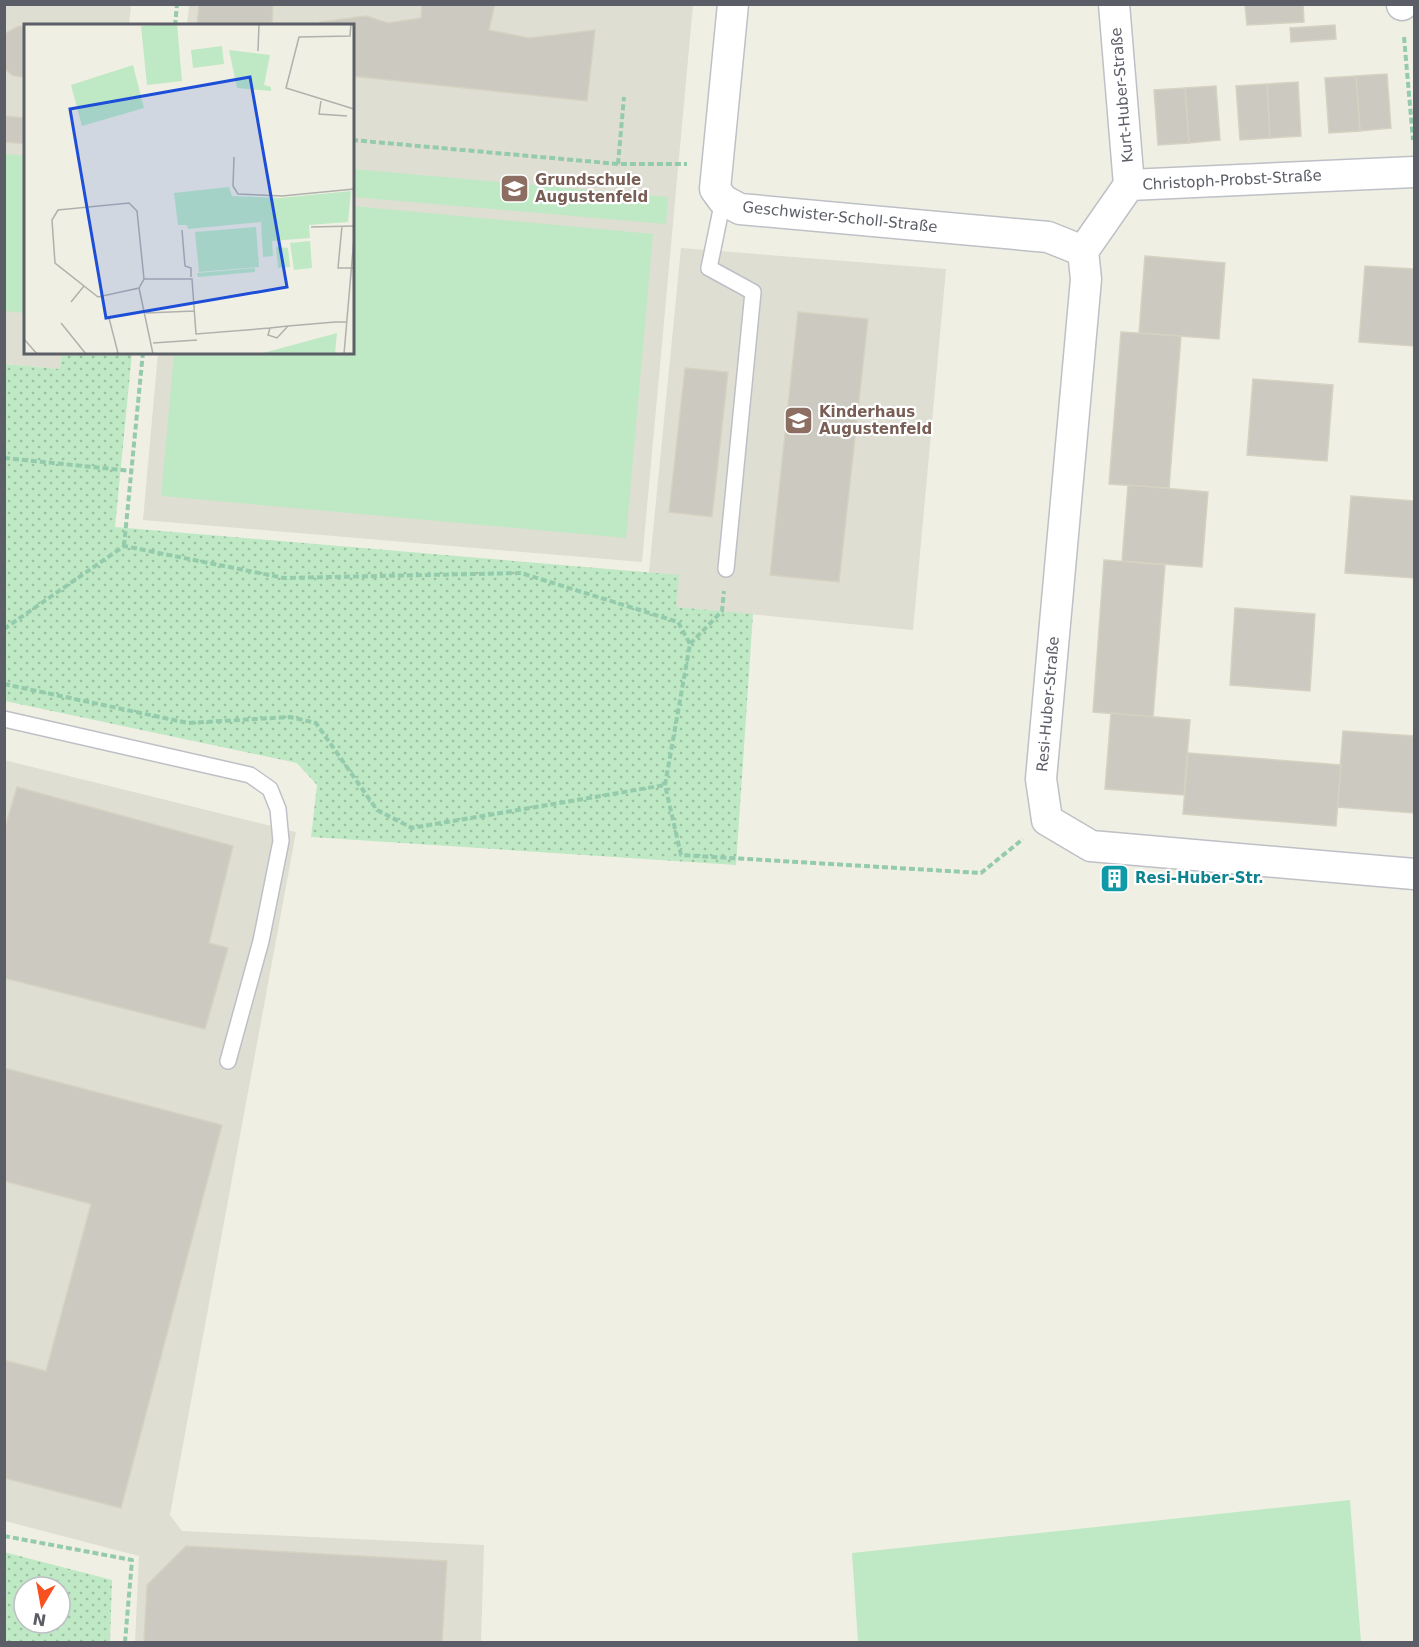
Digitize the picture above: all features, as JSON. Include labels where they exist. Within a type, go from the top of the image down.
[{"type":"street","name":"Geschwister-Scholl-Straße","points":[[733,4],[716,164],[715,189],[723,201],[740,209],[1048,237],[1083,251]]},
{"type":"street","name":"Kurt-Huber-Straße","points":[[1114,4],[1129,185]]},
{"type":"street","name":"Christoph-Probst-Straße","points":[[1083,251],[1129,185],[1414,158]]},
{"type":"street","name":"Resi-Huber-Straße","points":[[1047,820],[1041,779],[1086,279],[1083,251]]},
{"type":"street","points":[[1047,820],[1091,846],[1414,874]]},
{"type":"lane","points":[[723,201],[709,268],[753,292],[726,569]]},
{"type":"lane","points":[[4,719],[250,775],[270,789],[278,808],[281,841],[261,941],[228,1061]]},
{"type":"path","points":[[175,24],[177,4]]},
{"type":"path","points":[[1402,5],[1414,158]]},
{"type":"path","points":[[618,164],[624,97]]},
{"type":"path","points":[[354,140],[618,164],[716,164]]},
{"type":"path","points":[[124,546],[143,354]]},
{"type":"path","points":[[4,458],[132,471]]},
{"type":"path","points":[[4,629],[124,546],[285,578],[521,573],[678,622],[690,644]]},
{"type":"path","points":[[726,569],[722,611],[690,644],[665,785],[681,855],[981,873],[1047,820]]},
{"type":"path","points":[[4,684],[188,723],[290,717],[316,723],[377,810],[412,828],[665,785]]},
{"type":"path","points":[[4,1536],[132,1560],[125,1642]]},
{"type":"shaded area","points":[[4,5],[131,5],[129,24],[24,24],[24,354],[61,354],[60,369],[5,364]]},
{"type":"shaded area","name":"Grundschule Augustenfeld","points":[[189,5],[693,5],[642,562],[143,520],[158,354],[354,354],[354,24],[187,24]]},
{"type":"shaded area","name":"Kinderhaus Augustenfeld","points":[[681,248],[946,269],[913,630],[676,607],[649,572]]},
{"type":"shaded area","points":[[4,760],[296,832],[170,1515],[182,1531],[484,1545],[481,1642],[135,1642],[139,1556],[5,1521]]},
{"type":"green space","points":[[5,154],[24,156],[24,313],[5,311]]},
{"type":"green space","points":[[354,169],[668,197],[666,224],[354,197]]},
{"type":"green space","points":[[354,206],[653,234],[626,538],[161,496],[174,354],[354,354]]},
{"type":"green space","points":[[61,354],[132,354],[115,527],[679,575],[676,607],[753,614],[736,865],[311,837],[317,785],[297,763],[5,701],[5,364],[60,369]]},
{"type":"green space","points":[[1350,1500],[1361,1642],[858,1642],[852,1553]]},
{"type":"green space","points":[[4,1552],[112,1580],[110,1642],[5,1642]]},
{"type":"building","points":[[199,4],[273,4],[272,24],[197,24]]},
{"type":"building","points":[[422,4],[495,4],[489,30],[529,38],[595,30],[587,101],[354,76],[354,24],[320,24],[320,22],[366,16],[388,23],[421,18]]},
{"type":"building","points":[[1245,4],[1303,4],[1304,22],[1247,25]]},
{"type":"building","points":[[1335,25],[1336,39],[1291,42],[1290,28]]},
{"type":"building","points":[[19,26],[24,27],[24,76],[12,75],[4,68],[4,34]]},
{"type":"building","points":[[1387,74],[1391,128],[1360,131],[1356,76]]},
{"type":"building","points":[[1356,76],[1360,131],[1329,133],[1325,78]]},
{"type":"building","points":[[1298,82],[1301,136],[1270,138],[1267,84]]},
{"type":"building","points":[[1267,84],[1270,138],[1240,140],[1236,86]]},
{"type":"building","points":[[1216,86],[1220,140],[1189,143],[1185,88]]},
{"type":"building","points":[[1185,88],[1189,143],[1158,145],[1154,90]]},
{"type":"building","points":[[4,116],[24,118],[24,144],[4,142]]},
{"type":"building","points":[[1145,256],[1225,263],[1219,339],[1139,333]]},
{"type":"building","points":[[1365,266],[1414,269],[1414,346],[1359,342]]},
{"type":"building","points":[[798,312],[868,319],[839,582],[770,575]]},
{"type":"building","points":[[1121,332],[1181,336],[1169,488],[1109,484]]},
{"type":"building","points":[[685,368],[728,372],[712,517],[669,512]]},
{"type":"building","points":[[1253,379],[1333,385],[1327,461],[1247,455]]},
{"type":"building","points":[[1128,485],[1208,492],[1202,567],[1122,561]]},
{"type":"building","points":[[1351,496],[1414,501],[1414,578],[1345,573]]},
{"type":"building","points":[[1104,560],[1165,565],[1153,717],[1093,712]]},
{"type":"building","points":[[1235,608],[1315,614],[1310,691],[1230,685]]},
{"type":"building","points":[[1111,713],[1190,720],[1184,795],[1105,789]]},
{"type":"building","points":[[1343,731],[1414,736],[1414,813],[1337,807]]},
{"type":"building","points":[[1188,753],[1341,765],[1336,826],[1183,814]]},
{"type":"building","points":[[17,787],[233,846],[209,943],[228,948],[205,1029],[4,978],[4,831]]},
{"type":"building","name":"Resi-Huber-Str.","points":[[1102,869],[1127,870],[1125,886],[1102,885]]},
{"type":"building","points":[[4,1068],[222,1125],[121,1508],[4,1478],[4,1360],[46,1371],[91,1204],[4,1181]]},
{"type":"building","points":[[186,1546],[447,1561],[442,1642],[144,1642],[147,1585]]},
{"type":"place","name":"Grundschule Augustenfeld","points":[[514,189]]},
{"type":"place","name":"Kinderhaus Augustenfeld","points":[[798,421]]},
{"type":"place","name":"Resi-Huber-Str.","points":[[1114,878]]}]
